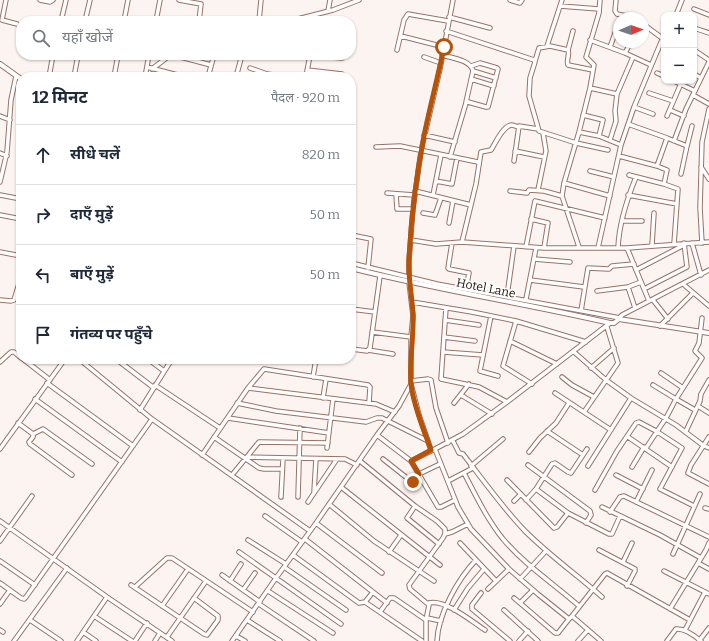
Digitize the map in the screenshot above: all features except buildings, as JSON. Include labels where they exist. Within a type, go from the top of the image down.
[{"type":"street","points":[[6,0],[2,20],[16,24]]},
{"type":"street","points":[[40,0],[48,2],[53,0]]},
{"type":"street","points":[[87,16],[90,0]]},
{"type":"street","points":[[125,16],[128,0]]},
{"type":"street","points":[[157,16],[160,0]]},
{"type":"street","points":[[179,0],[197,1],[201,4],[200,16]]},
{"type":"street","points":[[259,16],[261,0]]},
{"type":"street","points":[[328,11],[330,0]]},
{"type":"street","points":[[311,16],[346,6],[359,0]]},
{"type":"street","points":[[453,0],[448,19],[441,63],[424,135],[413,209],[409,280],[413,316],[411,337],[411,383],[419,415],[428,441],[468,524],[520,579],[601,641]]},
{"type":"street","points":[[510,0],[520,3],[522,0]]},
{"type":"street","points":[[547,46],[562,0]]},
{"type":"street","points":[[579,248],[562,196],[564,183],[590,88],[593,64],[586,58],[600,0]]},
{"type":"street","points":[[615,12],[616,0]]},
{"type":"street","points":[[677,12],[682,0]]},
{"type":"street","points":[[62,16],[65,1]]},
{"type":"street","points":[[560,6],[599,9]]},
{"type":"street","points":[[694,9],[709,14]]},
{"type":"street","points":[[398,50],[404,20],[408,14],[448,19],[490,28]]},
{"type":"street","points":[[649,28],[661,35]]},
{"type":"street","points":[[697,29],[709,34]]},
{"type":"street","points":[[446,31],[514,52],[535,61]]},
{"type":"street","points":[[573,31],[568,50],[568,65],[593,70]]},
{"type":"street","points":[[401,36],[444,47]]},
{"type":"street","points":[[610,47],[613,39]]},
{"type":"street","points":[[590,40],[625,53],[651,65]]},
{"type":"street","points":[[598,248],[621,145],[634,107],[661,41]]},
{"type":"street","points":[[538,129],[528,92],[530,78],[539,48],[547,46],[568,50]]},
{"type":"street","points":[[625,53],[628,48]]},
{"type":"street","points":[[674,141],[709,61],[697,52]]},
{"type":"street","points":[[442,55],[472,66],[480,63],[497,68],[489,105],[487,107],[466,102]]},
{"type":"street","points":[[424,57],[441,63]]},
{"type":"street","points":[[610,140],[616,121],[615,111],[617,94],[633,57]]},
{"type":"street","points":[[50,72],[52,60]]},
{"type":"street","points":[[75,72],[77,60]]},
{"type":"street","points":[[115,72],[117,60]]},
{"type":"street","points":[[146,72],[148,60]]},
{"type":"street","points":[[152,69],[164,60]]},
{"type":"street","points":[[192,60],[211,65]]},
{"type":"street","points":[[209,72],[212,60]]},
{"type":"street","points":[[237,72],[241,60]]},
{"type":"street","points":[[309,60],[308,70],[325,72]]},
{"type":"street","points":[[0,64],[16,76],[11,100],[7,156],[2,166],[0,182]]},
{"type":"street","points":[[450,157],[466,102],[473,71],[472,66]]},
{"type":"street","points":[[147,67],[164,72]]},
{"type":"street","points":[[250,68],[260,72]]},
{"type":"street","points":[[473,71],[496,78]]},
{"type":"street","points":[[657,72],[661,74]]},
{"type":"street","points":[[697,76],[701,78]]},
{"type":"street","points":[[471,79],[494,86]]},
{"type":"street","points":[[667,116],[681,84]]},
{"type":"street","points":[[682,84],[709,104]]},
{"type":"street","points":[[590,88],[617,94]]},
{"type":"street","points":[[649,93],[673,101]]},
{"type":"street","points":[[634,107],[654,114]]},
{"type":"street","points":[[670,110],[684,116]]},
{"type":"street","points":[[702,243],[700,208],[702,139],[709,110]]},
{"type":"street","points":[[583,115],[603,120],[599,136]]},
{"type":"street","points":[[0,116],[10,120]]},
{"type":"street","points":[[628,124],[687,146]]},
{"type":"street","points":[[462,242],[476,184],[478,162],[481,151],[491,150],[499,135],[509,126],[513,125],[538,129],[543,133],[576,143],[608,150]]},
{"type":"street","points":[[681,174],[692,126]]},
{"type":"street","points":[[514,161],[518,127]]},
{"type":"street","points":[[579,132],[599,136],[621,145]]},
{"type":"street","points":[[538,190],[546,148],[543,133]]},
{"type":"street","points":[[424,135],[455,142]]},
{"type":"street","points":[[657,166],[667,138]]},
{"type":"street","points":[[376,147],[400,146],[478,162]]},
{"type":"street","points":[[515,151],[544,157]]},
{"type":"street","points":[[0,153],[7,156]]},
{"type":"street","points":[[433,195],[441,155]]},
{"type":"street","points":[[619,156],[667,170],[664,184]]},
{"type":"street","points":[[436,181],[452,184],[457,158]]},
{"type":"street","points":[[701,166],[709,179]]},
{"type":"street","points":[[590,171],[614,177]]},
{"type":"street","points":[[629,175],[678,188],[674,244]]},
{"type":"street","points":[[618,248],[628,195],[636,177]]},
{"type":"street","points":[[564,183],[610,196]]},
{"type":"street","points":[[510,191],[527,193],[529,190],[538,190],[562,196]]},
{"type":"street","points":[[388,193],[433,195],[471,205]]},
{"type":"street","points":[[396,194],[397,209],[413,209]]},
{"type":"street","points":[[0,195],[16,198]]},
{"type":"street","points":[[628,195],[677,204]]},
{"type":"street","points":[[423,213],[435,216],[441,198]]},
{"type":"street","points":[[449,224],[453,201]]},
{"type":"street","points":[[526,247],[534,203],[536,201],[566,210],[605,218]]},
{"type":"street","points":[[652,245],[654,213]]},
{"type":"street","points":[[0,215],[16,218]]},
{"type":"street","points":[[531,219],[548,223],[544,248]]},
{"type":"street","points":[[622,221],[642,221]]},
{"type":"street","points":[[356,237],[371,239],[368,270]]},
{"type":"street","points":[[411,240],[436,244],[462,242],[536,248],[627,248],[709,242]]},
{"type":"street","points":[[452,243],[448,268],[449,270],[469,273],[466,291],[526,299],[618,320],[709,333]]},
{"type":"street","points":[[692,243],[703,274]]},
{"type":"street","points":[[636,270],[684,244]]},
{"type":"street","points":[[644,289],[687,267],[684,244]]},
{"type":"street","points":[[506,296],[514,246]]},
{"type":"street","points":[[526,299],[536,248]]},
{"type":"street","points":[[627,248],[644,289],[651,301],[668,319]]},
{"type":"street","points":[[0,252],[16,255]]},
{"type":"street","points":[[534,259],[570,262]]},
{"type":"street","points":[[356,264],[368,270],[409,280]]},
{"type":"street","points":[[581,311],[584,288],[589,268],[609,269],[612,266],[634,264]]},
{"type":"street","name":"Hotel Lane","points":[[356,269],[368,270],[380,276],[466,291],[610,324]]},
{"type":"street","points":[[411,461],[453,441],[492,414],[610,324],[618,320],[622,315],[709,270]]},
{"type":"street","points":[[703,274],[709,276]]},
{"type":"street","points":[[368,350],[370,348],[380,276]]},
{"type":"street","points":[[530,280],[584,288]]},
{"type":"street","points":[[597,291],[628,287],[641,282]]},
{"type":"street","points":[[683,284],[709,306]]},
{"type":"street","points":[[628,287],[635,308]]},
{"type":"street","points":[[0,300],[14,300],[16,293]]},
{"type":"street","points":[[660,326],[693,293]]},
{"type":"street","points":[[412,302],[516,321],[586,342]]},
{"type":"street","points":[[446,308],[442,352],[442,380],[469,384],[483,389],[507,402]]},
{"type":"street","points":[[356,310],[375,312]]},
{"type":"street","points":[[491,316],[480,371],[498,376]]},
{"type":"street","points":[[632,467],[666,418],[676,399],[702,358],[695,352],[701,333],[702,318]]},
{"type":"street","points":[[445,320],[479,325]]},
{"type":"street","points":[[516,321],[503,366],[532,384]]},
{"type":"street","points":[[584,412],[618,363],[606,327]]},
{"type":"street","points":[[372,332],[411,337]]},
{"type":"street","points":[[444,337],[475,341]]},
{"type":"street","points":[[510,341],[557,364]]},
{"type":"street","points":[[591,368],[614,348]]},
{"type":"street","points":[[356,349],[394,354]]},
{"type":"street","points":[[0,362],[11,352],[16,354]]},
{"type":"street","points":[[442,352],[483,355]]},
{"type":"street","points":[[574,352],[591,368],[631,398],[666,418],[686,431],[704,446],[709,448]]},
{"type":"street","points":[[29,364],[48,381],[133,446]]},
{"type":"street","points":[[0,449],[61,364]]},
{"type":"street","points":[[85,364],[152,419],[310,531]]},
{"type":"street","points":[[123,364],[154,387],[220,428]]},
{"type":"street","points":[[155,364],[164,371]]},
{"type":"street","points":[[140,410],[169,364]]},
{"type":"street","points":[[313,377],[315,364]]},
{"type":"street","points":[[202,455],[248,388],[264,369],[370,386],[369,403]]},
{"type":"street","points":[[661,373],[683,388]]},
{"type":"street","points":[[562,377],[572,385],[594,397]]},
{"type":"street","points":[[686,431],[698,406],[701,394],[708,378]]},
{"type":"street","points":[[323,398],[326,379]]},
{"type":"street","points":[[232,641],[360,461],[376,435],[395,412],[411,383],[428,379],[431,380],[436,408],[448,443]]},
{"type":"street","points":[[454,403],[469,384]]},
{"type":"street","points":[[653,385],[695,410]]},
{"type":"street","points":[[248,388],[369,403],[395,412]]},
{"type":"street","points":[[555,393],[611,430]]},
{"type":"street","points":[[461,395],[492,414]]},
{"type":"street","points":[[588,466],[631,398]]},
{"type":"street","points":[[35,399],[122,462]]},
{"type":"street","points":[[232,475],[259,442],[299,442],[328,445],[333,399]]},
{"type":"street","points":[[238,403],[276,411],[366,422],[380,418],[428,441]]},
{"type":"street","points":[[529,452],[556,423],[569,403]]},
{"type":"street","points":[[698,406],[709,413]]},
{"type":"street","points":[[228,418],[329,433]]},
{"type":"street","points":[[0,583],[24,599],[152,419]]},
{"type":"street","points":[[595,490],[617,451],[637,422],[640,422],[682,448],[661,490],[694,506]]},
{"type":"street","points":[[18,423],[33,434]]},
{"type":"street","points":[[298,497],[300,428]]},
{"type":"street","points":[[72,475],[30,444],[29,442],[33,434],[43,429],[92,464]]},
{"type":"street","points":[[547,431],[583,455]]},
{"type":"street","points":[[376,435],[411,461],[438,507],[441,508],[456,500]]},
{"type":"street","points":[[214,437],[264,469],[282,469]]},
{"type":"street","points":[[628,437],[672,467]]},
{"type":"street","points":[[709,437],[691,465],[688,473],[709,484]]},
{"type":"street","points":[[448,481],[472,467],[503,439]]},
{"type":"street","points":[[453,441],[460,453],[463,454],[505,508],[525,530],[546,551],[602,597]]},
{"type":"street","points":[[526,500],[536,489],[554,463],[568,472],[573,472],[587,449]]},
{"type":"street","points":[[247,458],[337,459],[348,460],[356,465]]},
{"type":"street","points":[[281,497],[283,459]]},
{"type":"street","points":[[314,493],[316,459]]},
{"type":"street","points":[[308,502],[337,459]]},
{"type":"street","points":[[383,459],[411,482],[413,482],[419,474],[440,464]]},
{"type":"street","points":[[360,461],[415,506],[437,521],[445,529],[445,534],[439,544],[409,585],[410,589],[429,603],[436,602],[447,606],[485,630]]},
{"type":"street","points":[[528,465],[590,511],[591,515],[586,523]]},
{"type":"street","points":[[636,502],[652,470]]},
{"type":"street","points":[[464,473],[490,521],[506,542],[532,567],[579,606]]},
{"type":"street","points":[[616,475],[643,489]]},
{"type":"street","points":[[507,480],[554,528],[557,528],[568,513]]},
{"type":"street","points":[[341,487],[440,565]]},
{"type":"street","points":[[536,489],[568,513],[611,534],[620,516]]},
{"type":"street","points":[[514,501],[521,494]]},
{"type":"street","points":[[673,554],[700,494]]},
{"type":"street","points":[[0,541],[32,496]]},
{"type":"street","points":[[610,512],[620,497],[624,496],[709,537]]},
{"type":"street","points":[[329,504],[389,552],[434,581]]},
{"type":"street","points":[[415,506],[407,518],[439,544]]},
{"type":"street","points":[[602,507],[701,558]]},
{"type":"street","points":[[265,516],[303,541],[387,603]]},
{"type":"street","points":[[0,521],[54,558],[106,597],[172,641]]},
{"type":"street","points":[[316,523],[382,573]]},
{"type":"street","points":[[445,534],[468,524]]},
{"type":"street","points":[[389,552],[401,535]]},
{"type":"street","points":[[248,540],[346,610]]},
{"type":"street","points":[[670,609],[709,542]]},
{"type":"street","points":[[460,543],[496,581]]},
{"type":"street","points":[[623,562],[632,543]]},
{"type":"street","points":[[599,550],[636,570],[627,586]]},
{"type":"street","points":[[520,579],[546,551]]},
{"type":"street","points":[[239,552],[341,624]]},
{"type":"street","points":[[293,555],[359,603],[365,602],[373,592]]},
{"type":"street","points":[[135,587],[167,558],[174,559],[253,612]]},
{"type":"street","points":[[436,641],[441,621],[447,606],[467,570],[476,560]]},
{"type":"street","points":[[0,561],[35,585]]},
{"type":"street","points":[[698,563],[709,569]]},
{"type":"street","points":[[230,581],[241,564]]},
{"type":"street","points":[[14,641],[67,568]]},
{"type":"street","points":[[162,606],[188,569]]},
{"type":"street","points":[[454,610],[468,588],[484,569]]},
{"type":"street","points":[[488,589],[509,569]]},
{"type":"street","points":[[664,570],[707,593],[685,630]]},
{"type":"street","points":[[243,590],[255,573]]},
{"type":"street","points":[[514,598],[557,633],[606,574],[609,574],[627,586],[690,620]]},
{"type":"street","points":[[222,575],[314,641]]},
{"type":"street","points":[[167,637],[206,581]]},
{"type":"street","points":[[130,585],[204,634],[208,634],[218,616],[194,598]]},
{"type":"street","points":[[0,604],[10,590]]},
{"type":"street","points":[[268,590],[332,633]]},
{"type":"street","points":[[520,603],[533,590]]},
{"type":"street","points":[[481,593],[472,605],[472,609],[510,641]]},
{"type":"street","points":[[78,641],[106,597]]},
{"type":"street","points":[[380,612],[390,598],[394,598],[426,619],[441,621]]},
{"type":"street","points":[[365,602],[422,641]]},
{"type":"street","points":[[426,641],[426,619],[429,603]]},
{"type":"street","points":[[504,610],[538,641]]},
{"type":"street","points":[[94,616],[133,641],[147,623]]},
{"type":"street","points":[[30,620],[61,641]]},
{"type":"street","points":[[247,620],[280,641]]},
{"type":"street","points":[[667,641],[677,628],[685,630],[700,641],[709,628]]},
{"type":"street","points":[[578,641],[588,630]]},
{"type":"street","points":[[519,641],[528,631]]},
{"type":"street","points":[[83,632],[96,641]]},
{"type":"street","points":[[155,641],[160,633]]},
{"type":"street","points":[[236,636],[245,641]]},
{"type":"route","points":[[413,482],[419,474],[411,461],[431,450],[413,396],[411,384],[411,337],[413,316],[409,281],[409,260],[413,209],[421,151],[444,47]]}]
